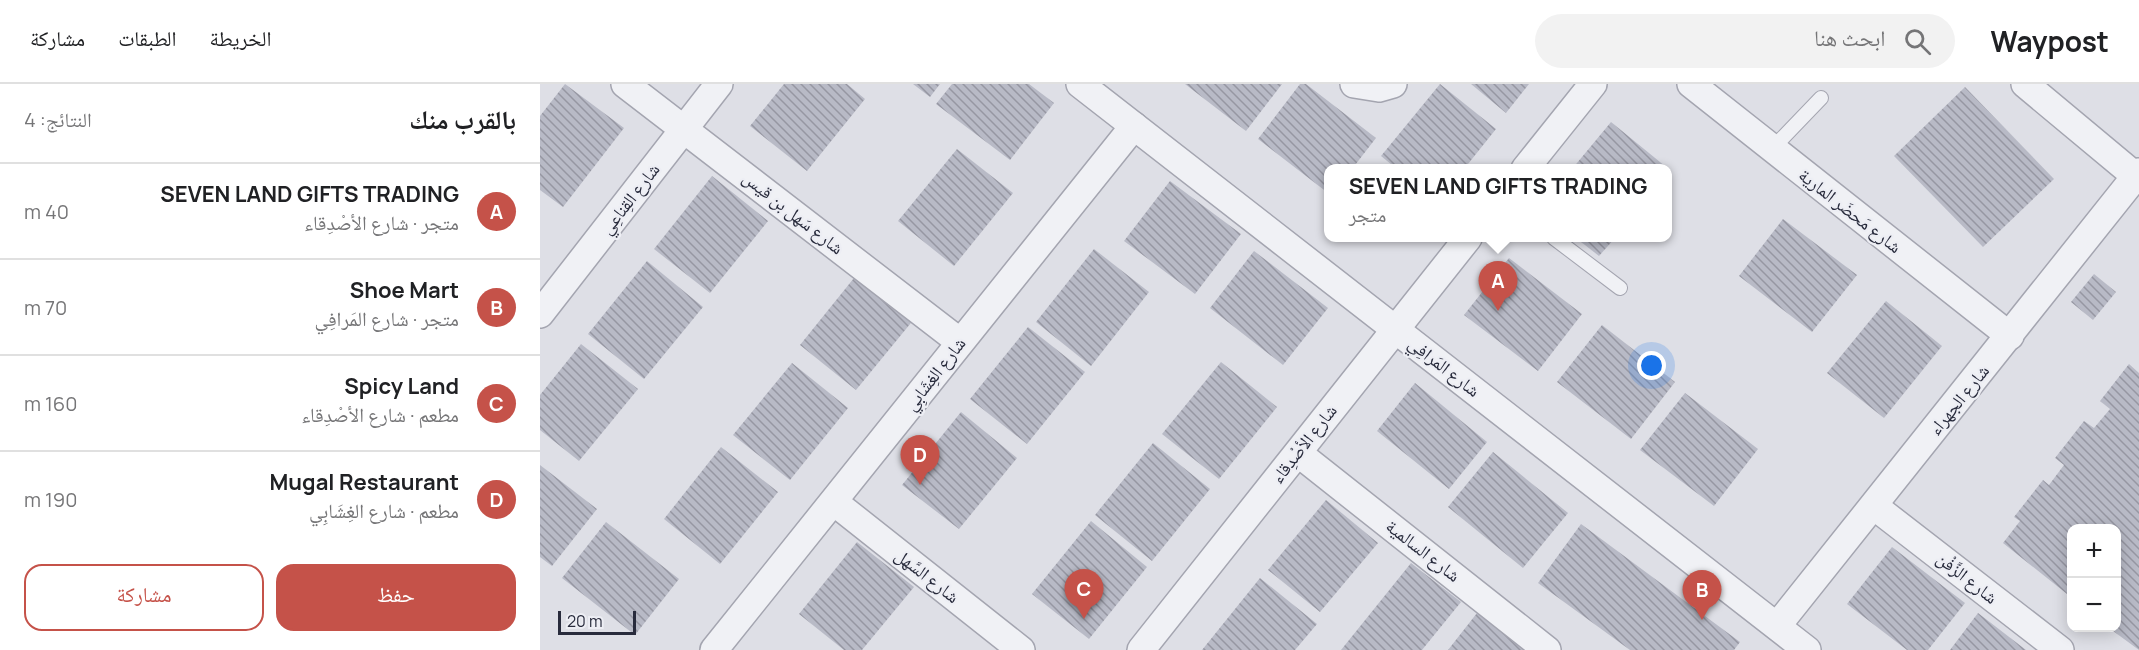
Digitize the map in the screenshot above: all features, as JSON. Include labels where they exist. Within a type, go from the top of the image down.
[{"type":"street","name":"شارع سَهل بن قيس","points":[[625,84],[960,342]]},
{"type":"street","name":"شارع القِناعِي","points":[[540,314],[719,84]]},
{"type":"street","name":"شارع المَرافِي","points":[[1080,84],[1807,650]]},
{"type":"street","points":[[1354,84],[1379,88],[1393,84]]},
{"type":"street","points":[[1527,164],[1593,84]]},
{"type":"street","name":"شارع مَحضَر المارية","points":[[1691,84],[2010,336]]},
{"type":"street","points":[[2025,84],[2138,176]]},
{"type":"street","name":"شارع الغِشَابِي","points":[[714,650],[1134,126]]},
{"type":"street","name":"شارع الجهراء","points":[[1777,626],[2138,176]]},
{"type":"street","name":"شارع الأصْدِقاء","points":[[1141,650],[1464,242]]},
{"type":"street","name":"شارع السالمية","points":[[1298,453],[1547,650]]},
{"type":"street","name":"شارع السَّهل","points":[[834,502],[1021,650]]},
{"type":"street","name":"شارع الزَّفْن","points":[[1875,506],[2060,650]]},
{"type":"lane","points":[[1772,149],[1821,98]]},
{"type":"lane","points":[[1560,242],[1620,288]]},
{"type":"building","points":[[565,84],[624,128],[563,207],[540,190],[540,116]]},
{"type":"building","points":[[784,84],[847,84],[865,99],[807,171],[750,126]]},
{"type":"building","points":[[913,84],[940,84],[930,97]]},
{"type":"building","points":[[952,84],[1029,84],[1054,103],[1010,160],[936,104]]},
{"type":"building","points":[[1185,84],[1282,84],[1246,131]]},
{"type":"building","points":[[1300,84],[1306,84],[1376,138],[1356,164],[1324,164],[1324,190],[1258,139]]},
{"type":"building","points":[[1440,84],[1496,129],[1468,164],[1391,164],[1381,156]]},
{"type":"building","points":[[1471,84],[1529,84],[1506,113]]},
{"type":"building","points":[[1965,87],[2054,179],[1983,247],[1894,156]]},
{"type":"building","points":[[1611,122],[1662,164],[1576,164]]},
{"type":"building","points":[[957,149],[1013,193],[954,266],[898,221]]},
{"type":"building","points":[[712,176],[768,221],[710,293],[654,249]]},
{"type":"building","points":[[1170,181],[1241,234],[1195,294],[1124,241]]},
{"type":"building","points":[[1783,219],[1857,275],[1812,332],[1739,276]]},
{"type":"building","points":[[1581,242],[1611,242],[1599,256]]},
{"type":"building","points":[[1094,249],[1149,292],[1091,366],[1036,322]]},
{"type":"building","points":[[1254,251],[1328,308],[1283,365],[1210,308]]},
{"type":"building","points":[[1509,258],[1582,314],[1538,371],[1464,315]]},
{"type":"building","points":[[647,261],[703,307],[644,379],[588,334]]},
{"type":"building","points":[[858,273],[915,318],[856,390],[800,345]]},
{"type":"building","points":[[2094,274],[2116,292],[2093,320],[2071,302]]},
{"type":"building","points":[[1886,301],[1942,346],[1884,418],[1827,373]]},
{"type":"building","points":[[1602,325],[1675,382],[1631,439],[1557,382]]},
{"type":"building","points":[[1028,327],[1085,372],[1027,444],[970,399]]},
{"type":"building","points":[[581,344],[638,389],[579,461],[540,430],[540,395]]},
{"type":"building","points":[[1221,362],[1277,407],[1219,479],[1162,434]]},
{"type":"building","points":[[792,363],[848,408],[790,480],[733,435]]},
{"type":"building","points":[[2129,364],[2139,373],[2139,650],[2114,632],[2121,632],[2121,524],[2067,524],[2067,594],[2003,543],[2020,521],[2014,517],[2043,480],[2049,485],[2064,465],[2055,458],[2084,421],[2094,428],[2110,409],[2100,401]]},
{"type":"building","points":[[1415,383],[1487,442],[1449,489],[1377,431]]},
{"type":"building","points":[[1685,393],[1758,449],[1714,506],[1640,450]]},
{"type":"building","points":[[961,412],[1017,458],[959,529],[902,485]]},
{"type":"building","points":[[1153,443],[1210,489],[1152,561],[1095,515]]},
{"type":"building","points":[[721,447],[778,492],[720,564],[664,519]]},
{"type":"building","points":[[1493,452],[1568,513],[1523,568],[1448,507]]},
{"type":"building","points":[[540,465],[597,509],[552,566],[540,557]]},
{"type":"building","points":[[1326,500],[1378,543],[1320,612],[1268,570]]},
{"type":"building","points":[[1091,521],[1147,567],[1089,639],[1032,594]]},
{"type":"building","points":[[606,522],[679,579],[635,635],[562,578]]},
{"type":"building","points":[[1581,524],[1740,642],[1734,650],[1630,650],[1538,583]]},
{"type":"building","points":[[857,542],[914,587],[862,650],[844,650],[799,614]]},
{"type":"building","points":[[1892,547],[1965,603],[1928,650],[1907,650],[1847,604]]},
{"type":"building","points":[[1411,563],[1461,602],[1422,650],[1341,650]]},
{"type":"building","points":[[1260,578],[1317,624],[1295,650],[1202,650]]},
{"type":"building","points":[[1477,613],[1525,650],[1448,650]]},
{"type":"building","points":[[1978,613],[2026,650],[1950,650]]},
{"type":"place","name":"SEVEN LAND GIFTS TRADING","points":[[1498,311]]},
{"type":"place","name":"Mugal Restaurant","points":[[920,485]]},
{"type":"place","name":"Spicy Land","points":[[1084,619]]},
{"type":"place","name":"Shoe Mart","points":[[1702,620]]}]
